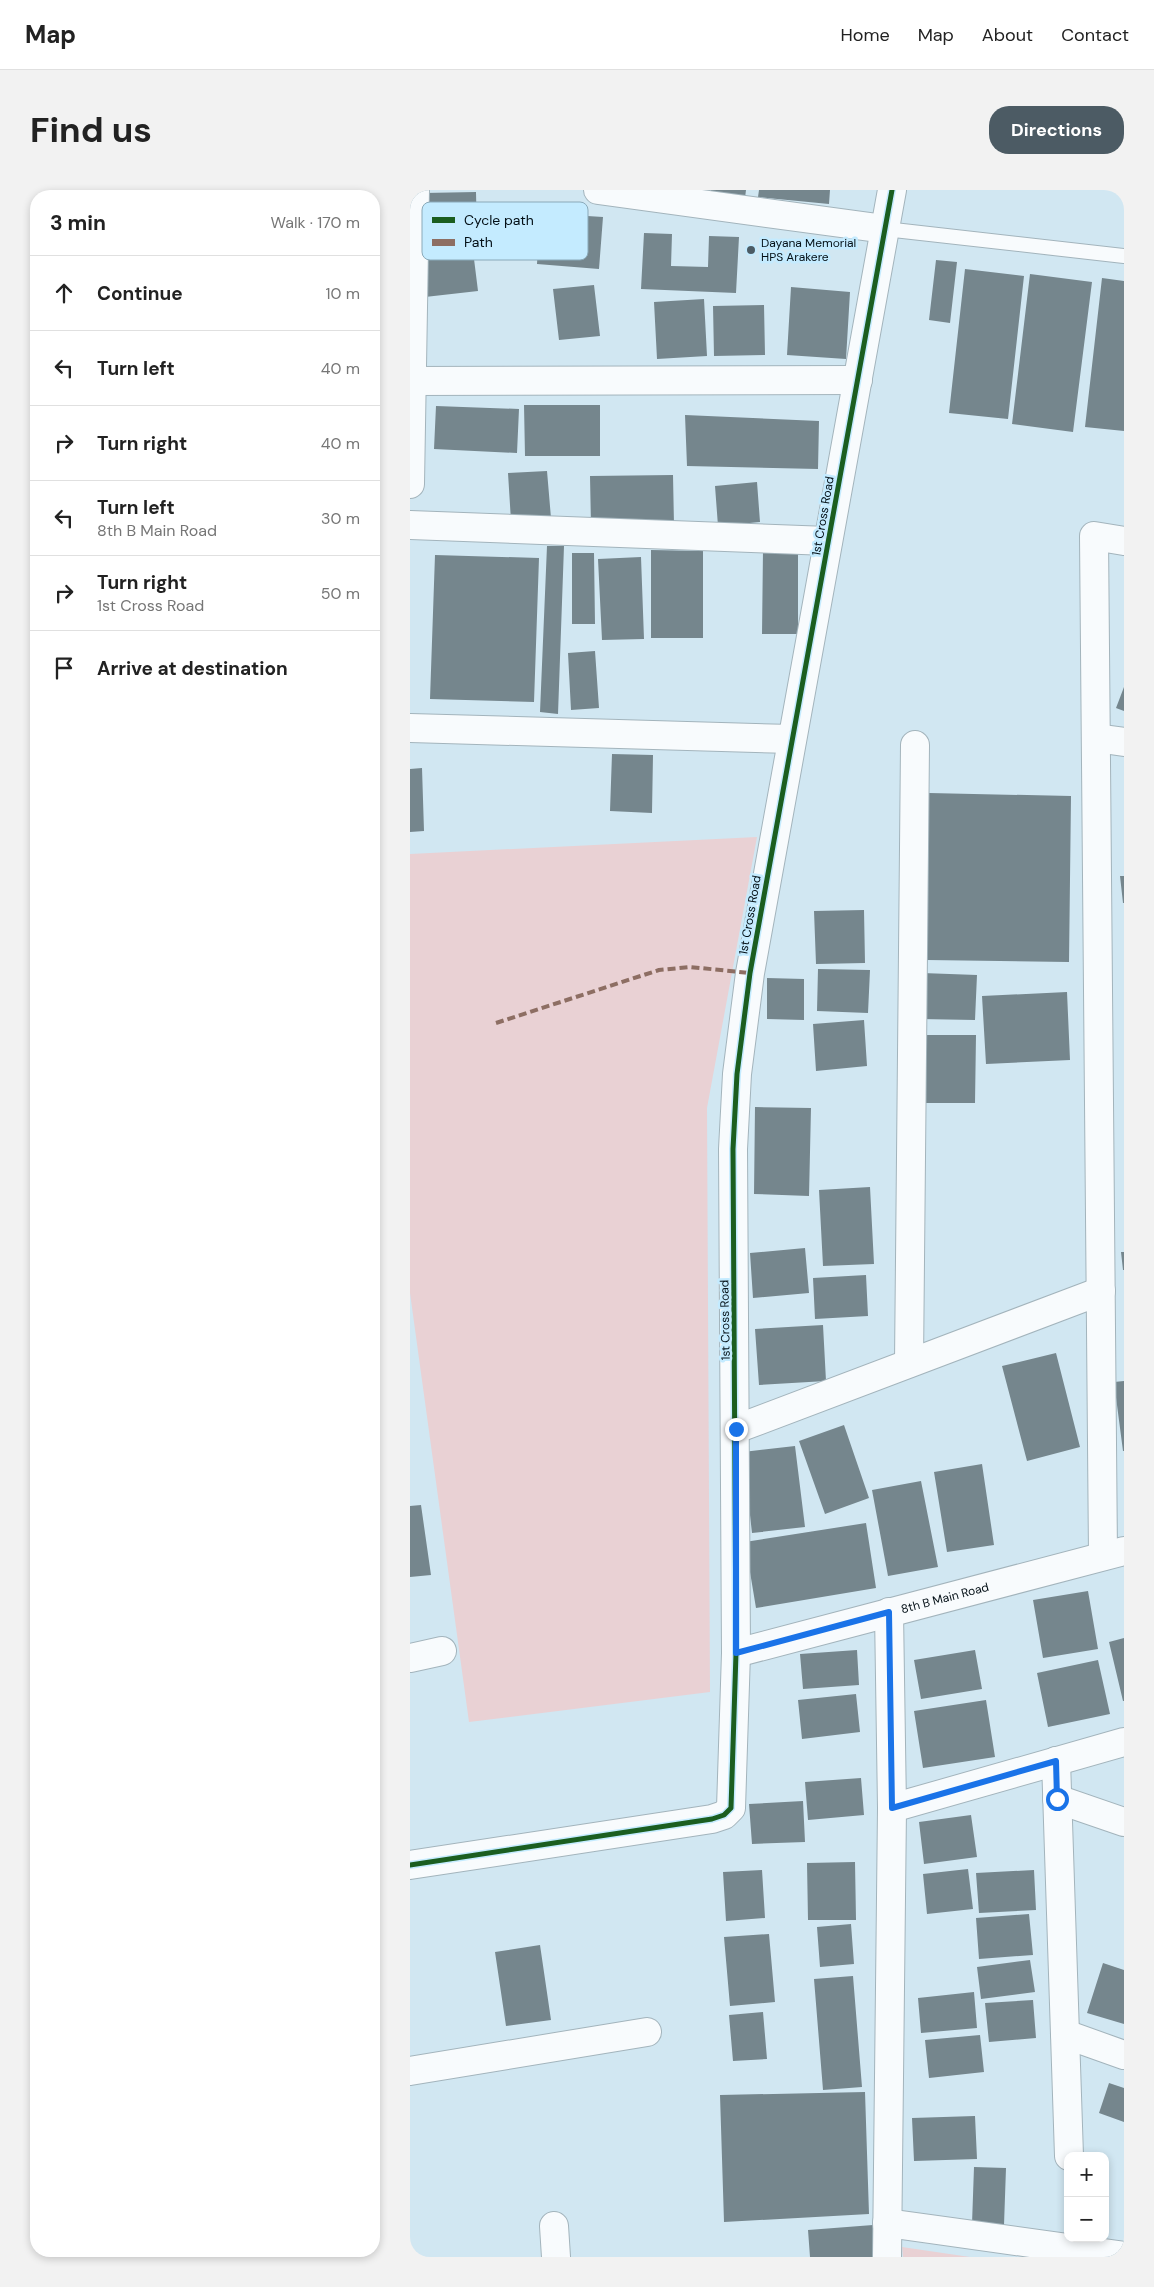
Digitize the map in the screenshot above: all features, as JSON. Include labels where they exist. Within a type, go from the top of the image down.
[{"type":"street","points":[[410,484],[412,249],[415,190]]},
{"type":"street","points":[[598,190],[885,229]]},
{"type":"street","name":"1st Cross Road","points":[[410,1865],[712,1819],[724,1815],[731,1808],[733,1796],[736,1653],[733,1150],[737,1074],[750,973],[892,190]]},
{"type":"street","points":[[411,382],[858,380]]},
{"type":"street","points":[[410,525],[828,541]]},
{"type":"street","points":[[1114,1553],[1101,1291],[1094,536],[1124,541]]},
{"type":"street","points":[[410,728],[792,739]]},
{"type":"street","points":[[1096,738],[1124,742]]},
{"type":"street","points":[[909,1363],[915,745]]},
{"type":"street","points":[[736,1429],[1101,1291]]},
{"type":"street","name":"8th B Main Road","points":[[736,1653],[1114,1553]]},
{"type":"street","points":[[886,2257],[892,1808],[889,1612]]},
{"type":"street","points":[[410,1658],[442,1651]]},
{"type":"street","points":[[892,1808],[1124,1742]]},
{"type":"street","points":[[1056,1761],[1069,2152]]},
{"type":"street","points":[[1057,1799],[1124,1822]]},
{"type":"street","points":[[410,2071],[647,2032]]},
{"type":"street","points":[[1065,2034],[1124,2055]]},
{"type":"street","points":[[887,2223],[1124,2256]]},
{"type":"street","points":[[554,2226],[556,2257]]},
{"type":"lane","points":[[885,229],[1124,256]]},
{"type":"shaded area","points":[[757,837],[707,1108],[710,1692],[469,1722],[410,1293],[410,854]]},
{"type":"shaded area","points":[[902,2247],[970,2257],[903,2257]]},
{"type":"building","points":[[711,190],[746,190],[744,206],[710,203]]},
{"type":"building","points":[[759,190],[830,190],[829,204],[758,197]]},
{"type":"building","points":[[476,192],[476,202],[424,202],[424,193]]},
{"type":"building","points":[[588,216],[603,217],[599,269],[537,264],[537,260],[588,260]]},
{"type":"building","points":[[644,233],[672,234],[671,266],[708,267],[709,236],[739,237],[736,293],[641,289]]},
{"type":"building","points":[[419,249],[422,249],[422,260],[474,260],[478,291],[425,297]]},
{"type":"building","points":[[936,260],[957,262],[950,323],[929,320]]},
{"type":"building","points":[[965,269],[1024,276],[1008,419],[949,413]]},
{"type":"building","points":[[1030,274],[1092,282],[1073,432],[1012,424]]},
{"type":"building","points":[[1102,278],[1124,281],[1124,431],[1085,427]]},
{"type":"building","points":[[594,285],[600,336],[559,340],[553,289]]},
{"type":"building","points":[[791,287],[850,292],[846,359],[787,355]]},
{"type":"building","points":[[704,299],[707,356],[657,359],[654,302]]},
{"type":"building","points":[[764,305],[765,355],[714,356],[713,306]]},
{"type":"building","points":[[524,405],[600,405],[600,456],[525,456]]},
{"type":"building","points":[[436,406],[519,409],[517,453],[434,449]]},
{"type":"building","points":[[685,415],[819,421],[818,469],[687,466]]},
{"type":"building","points":[[547,471],[551,518],[511,521],[508,473]]},
{"type":"building","points":[[673,475],[674,525],[591,526],[590,476]]},
{"type":"building","points":[[757,482],[760,522],[718,526],[715,486]]},
{"type":"building","points":[[547,546],[564,546],[558,714],[540,712]]},
{"type":"building","points":[[651,550],[703,551],[703,638],[651,638]]},
{"type":"building","points":[[763,550],[798,550],[798,634],[762,634]]},
{"type":"building","points":[[572,553],[594,553],[595,624],[572,624]]},
{"type":"building","points":[[435,555],[539,558],[534,702],[430,699]]},
{"type":"building","points":[[641,557],[644,639],[602,640],[598,559]]},
{"type":"building","points":[[595,651],[599,708],[571,710],[568,653]]},
{"type":"building","points":[[1124,687],[1124,711],[1116,708]]},
{"type":"building","points":[[612,754],[653,755],[652,813],[610,811]]},
{"type":"building","points":[[422,768],[424,831],[410,832],[410,769]]},
{"type":"building","points":[[929,793],[1071,796],[1069,962],[927,960]]},
{"type":"building","points":[[1120,876],[1124,876],[1124,903],[1123,903]]},
{"type":"building","points":[[864,910],[865,963],[816,964],[814,911]]},
{"type":"building","points":[[818,969],[870,970],[868,1013],[817,1011]]},
{"type":"building","points":[[922,973],[977,975],[975,1020],[920,1019]]},
{"type":"building","points":[[767,978],[804,979],[804,1020],[767,1019]]},
{"type":"building","points":[[1067,992],[1070,1060],[986,1064],[982,996]]},
{"type":"building","points":[[864,1020],[867,1066],[816,1071],[813,1024]]},
{"type":"building","points":[[925,1035],[976,1035],[975,1103],[925,1103]]},
{"type":"building","points":[[755,1107],[811,1108],[809,1196],[754,1194]]},
{"type":"building","points":[[870,1187],[874,1264],[823,1266],[819,1190]]},
{"type":"building","points":[[805,1248],[809,1293],[753,1298],[750,1253]]},
{"type":"building","points":[[1121,1252],[1124,1252],[1124,1270],[1123,1270]]},
{"type":"building","points":[[866,1275],[868,1316],[815,1319],[813,1278]]},
{"type":"building","points":[[823,1325],[826,1381],[759,1385],[755,1329]]},
{"type":"building","points":[[1056,1353],[1080,1447],[1027,1461],[1002,1366]]},
{"type":"building","points":[[1124,1381],[1124,1451],[1123,1451],[1114,1382]]},
{"type":"building","points":[[844,1425],[869,1498],[825,1514],[799,1441]]},
{"type":"building","points":[[795,1446],[805,1527],[752,1533],[743,1452]]},
{"type":"building","points":[[982,1464],[994,1545],[947,1552],[934,1472]]},
{"type":"building","points":[[921,1481],[938,1567],[888,1576],[872,1490]]},
{"type":"building","points":[[421,1505],[431,1575],[410,1577],[410,1506]]},
{"type":"building","points":[[866,1523],[876,1588],[756,1608],[745,1542]]},
{"type":"building","points":[[1088,1591],[1098,1649],[1043,1658],[1033,1600]]},
{"type":"building","points":[[1124,1638],[1124,1701],[1123,1701],[1109,1642]]},
{"type":"building","points":[[857,1650],[859,1685],[803,1689],[800,1654]]},
{"type":"building","points":[[975,1650],[982,1689],[921,1699],[914,1660]]},
{"type":"building","points":[[1098,1660],[1110,1714],[1048,1727],[1037,1673]]},
{"type":"building","points":[[856,1694],[860,1732],[802,1739],[798,1700]]},
{"type":"building","points":[[986,1700],[995,1757],[923,1768],[914,1711]]},
{"type":"building","points":[[861,1778],[864,1815],[808,1820],[805,1782]]},
{"type":"building","points":[[803,1801],[805,1842],[752,1844],[749,1804]]},
{"type":"building","points":[[971,1815],[977,1857],[924,1864],[919,1822]]},
{"type":"building","points":[[855,1862],[856,1920],[808,1920],[807,1863]]},
{"type":"building","points":[[968,1869],[973,1909],[927,1914],[923,1874]]},
{"type":"building","points":[[762,1870],[765,1918],[726,1921],[723,1872]]},
{"type":"building","points":[[1034,1870],[1036,1910],[979,1913],[976,1873]]},
{"type":"building","points":[[1029,1914],[1033,1955],[979,1959],[976,1918]]},
{"type":"building","points":[[851,1924],[854,1964],[820,1967],[817,1927]]},
{"type":"building","points":[[769,1934],[775,2002],[730,2006],[724,1937]]},
{"type":"building","points":[[540,1945],[551,2020],[506,2026],[495,1952]]},
{"type":"building","points":[[1030,1960],[1035,1992],[981,1999],[977,1967]]},
{"type":"building","points":[[1103,1963],[1124,1970],[1124,2024],[1087,2013]]},
{"type":"building","points":[[853,1976],[862,2087],[823,2090],[814,1979]]},
{"type":"building","points":[[974,1992],[977,2028],[921,2033],[918,1998]]},
{"type":"building","points":[[1033,2000],[1036,2038],[989,2042],[985,2003]]},
{"type":"building","points":[[763,2012],[767,2059],[733,2061],[729,2015]]},
{"type":"building","points":[[980,2035],[984,2072],[929,2078],[925,2040]]},
{"type":"building","points":[[1109,2083],[1124,2088],[1124,2122],[1099,2113]]},
{"type":"building","points":[[865,2092],[869,2214],[724,2222],[720,2095]]},
{"type":"building","points":[[975,2116],[977,2159],[914,2161],[912,2118]]},
{"type":"building","points":[[974,2167],[1006,2168],[1004,2225],[972,2224]]},
{"type":"building","points":[[873,2225],[876,2257],[810,2257],[808,2230]]},
{"type":"marked path","points":[[496,1023],[659,970],[690,967],[750,973]]},
{"type":"cycle path","points":[[410,1865],[712,1819],[724,1815],[731,1808],[736,1653],[733,1149],[737,1074],[750,973],[892,190]]},
{"type":"place","name":"Dayana Memorial HPS Arakere","points":[[751,250]]},
{"type":"route","points":[[736,1429],[736,1653],[889,1612],[892,1808],[1056,1761],[1057,1799]]}]
